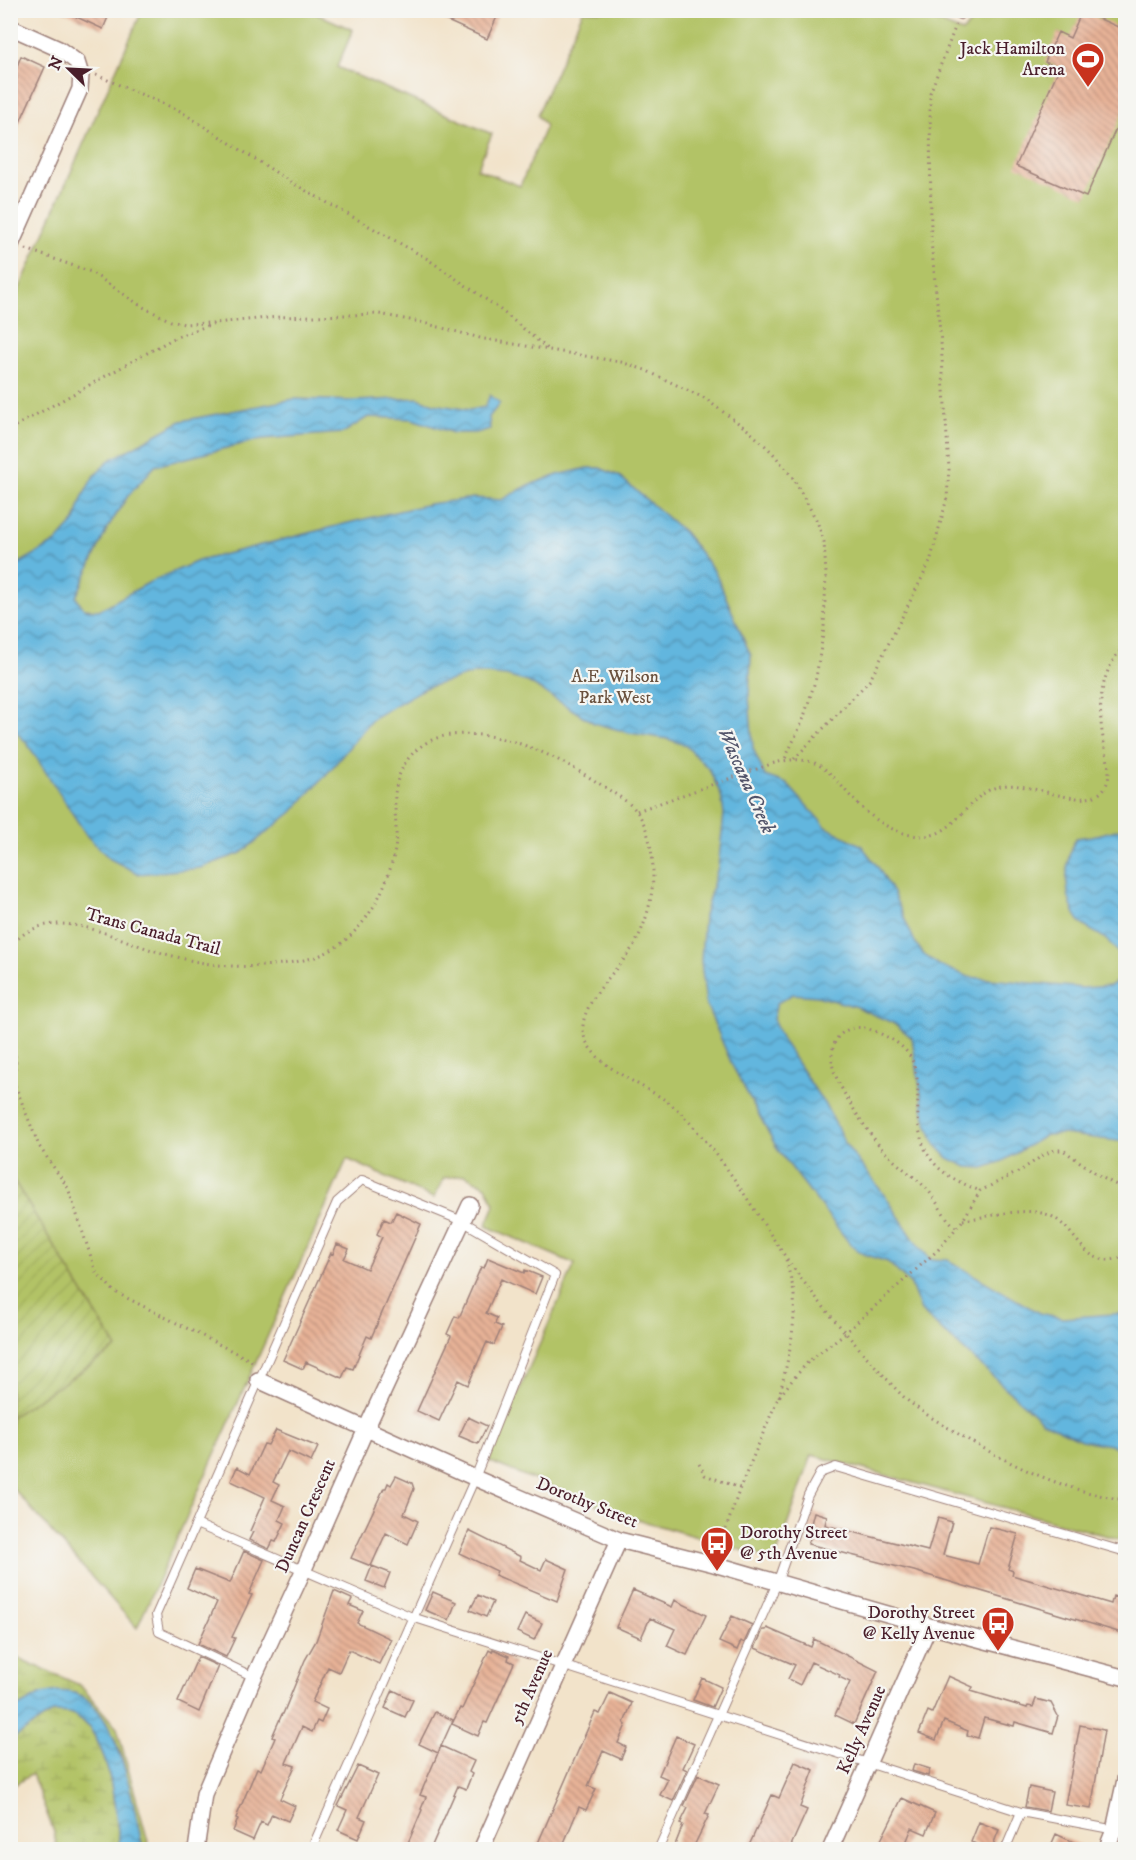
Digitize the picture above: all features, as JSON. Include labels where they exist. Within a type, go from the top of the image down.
[{"type":"street","points":[[10,27],[59,49],[79,68],[80,89],[11,245]]},
{"type":"street","name":"Duncan Crescent","points":[[196,1850],[204,1794],[366,1429],[470,1205]]},
{"type":"street","name":"Dorothy Street","points":[[261,1374],[366,1429],[619,1540],[714,1564],[929,1626],[1125,1677]]},
{"type":"street","name":"5th Avenue","points":[[481,1850],[619,1540]]},
{"type":"street","name":"Kelly Avenue","points":[[830,1850],[929,1626]]},
{"type":"street","points":[[1106,1850],[1120,1831],[1125,1775]]},
{"type":"lane","points":[[950,10],[960,15],[964,10]]},
{"type":"lane","points":[[254,1677],[159,1632],[156,1615],[336,1202],[362,1180],[462,1221],[555,1275],[475,1478],[311,1850]]},
{"type":"lane","points":[[658,1850],[777,1583],[808,1496],[820,1473],[836,1467],[1125,1552]]},
{"type":"lane","points":[[196,1524],[412,1617],[1022,1812],[1120,1831]]},
{"type":"lane","points":[[1005,1850],[1022,1812]]},
{"type":"path","points":[[794,759],[870,680],[930,562],[947,498],[949,469],[941,342],[931,241],[930,93],[955,29]]},
{"type":"path","points":[[79,68],[180,111],[294,184],[426,258],[497,307],[549,350]]},
{"type":"path","points":[[11,245],[91,272],[141,306],[171,321],[184,324],[279,317],[379,314],[484,339],[621,362],[645,370],[693,392],[748,430],[772,452],[793,478],[817,521],[824,542],[826,574],[824,628],[816,678],[803,720],[784,760]]},
{"type":"path","points":[[10,429],[176,337],[215,323]]},
{"type":"path","points":[[1125,645],[1112,663],[1102,691],[1100,725],[1109,775],[1107,784],[1100,793],[1092,797],[1075,799],[1027,786],[1001,786],[988,789],[945,830],[930,836],[916,836],[904,834],[882,823],[867,812],[824,769],[813,763],[794,759],[771,764],[637,811],[652,853],[653,889],[650,906],[630,952],[584,1015],[583,1036],[589,1047],[609,1065],[665,1100],[687,1119],[736,1179],[785,1256],[845,1333],[906,1399],[948,1428],[1003,1460],[1044,1479],[1078,1490],[1125,1500]]},
{"type":"path","name":"Trans Canada Trail","points":[[10,947],[28,931],[56,924],[103,931],[151,950],[226,966],[274,964],[325,953],[336,947],[360,926],[378,899],[391,866],[395,848],[395,795],[398,779],[408,758],[416,749],[438,737],[453,734],[493,737],[528,747],[599,784],[637,811]]},
{"type":"path","points":[[956,1227],[948,1221],[925,1187],[887,1154],[871,1136],[840,1085],[834,1072],[832,1055],[833,1046],[841,1033],[863,1028],[883,1035],[908,1050],[916,1069],[919,1125],[926,1150],[940,1170],[980,1191]]},
{"type":"path","points":[[10,1032],[16,1057],[12,1082],[39,1146],[68,1188],[96,1272],[115,1292],[261,1374]]},
{"type":"path","points":[[778,1398],[809,1361],[902,1284],[938,1250],[963,1220],[980,1191],[1020,1172],[1045,1154],[1063,1149],[1103,1178],[1125,1190]]},
{"type":"path","points":[[963,1220],[1003,1214],[1045,1214],[1055,1218],[1088,1253],[1099,1259],[1110,1261],[1125,1256]]},
{"type":"path","points":[[714,1564],[740,1488],[778,1398],[790,1354],[794,1294],[785,1256]]},
{"type":"path","points":[[699,1464],[705,1475],[740,1488]]},
{"type":"green space","name":"A.E. Wilson Park West","points":[[142,11],[311,11],[353,30],[337,67],[492,134],[477,169],[520,186],[546,126],[537,115],[583,11],[912,11],[962,32],[983,11],[1125,11],[1125,1541],[812,1455],[775,1560],[619,1514],[488,1461],[575,1264],[486,1226],[495,1205],[486,1186],[465,1175],[444,1178],[434,1198],[347,1159],[137,1628],[11,1486],[10,310]]},
{"type":"green space","points":[[11,1176],[117,1348],[10,1417]]},
{"type":"green space","points":[[11,1655],[80,1685],[117,1728],[150,1849],[143,1849],[122,1757],[108,1725],[92,1705],[11,1711]]},
{"type":"green space","points":[[53,1712],[72,1714],[85,1723],[95,1736],[109,1774],[120,1849],[57,1849],[54,1832],[32,1774],[11,1787],[11,1740]]},
{"type":"water","name":"Wascana Creek","points":[[490,395],[500,403],[489,417],[490,429],[476,433],[453,433],[412,419],[368,417],[343,433],[262,439],[155,466],[128,496],[108,527],[76,597],[84,609],[99,610],[150,582],[198,561],[429,504],[474,498],[501,500],[529,485],[587,468],[600,468],[619,476],[684,532],[715,572],[751,656],[749,696],[753,748],[765,776],[787,784],[826,827],[861,845],[878,867],[893,893],[915,942],[923,954],[939,965],[969,977],[1083,988],[1110,986],[1125,977],[1125,1142],[1063,1134],[1046,1135],[1003,1161],[983,1168],[967,1167],[948,1158],[935,1144],[925,1118],[912,1038],[895,1024],[854,1006],[817,996],[793,994],[777,1003],[773,1019],[782,1040],[829,1111],[846,1145],[930,1259],[948,1260],[1039,1313],[1063,1318],[1125,1313],[1125,1452],[1110,1445],[1081,1440],[1042,1421],[921,1311],[911,1285],[888,1262],[863,1254],[850,1244],[778,1150],[733,1067],[706,1004],[701,961],[704,916],[718,867],[724,814],[721,795],[709,769],[685,745],[668,739],[630,733],[594,723],[528,682],[506,676],[476,673],[425,688],[373,718],[292,812],[241,853],[200,868],[139,874],[110,859],[87,836],[27,743],[11,727],[11,568],[56,542],[75,521],[82,498],[92,479],[108,461],[181,421],[294,399],[356,401],[418,398],[434,404],[470,410],[485,407]]},
{"type":"water","points":[[1125,828],[1125,971],[1113,946],[1083,925],[1075,914],[1068,893],[1067,870],[1076,838]]},
{"type":"water","points":[[57,1691],[75,1693],[90,1702],[103,1718],[114,1738],[129,1786],[143,1849],[120,1849],[109,1774],[95,1736],[85,1723],[72,1714],[53,1712],[11,1740],[11,1711],[41,1694]]},
{"type":"building","points":[[61,10],[111,10],[103,29]]},
{"type":"building","points":[[423,10],[500,10],[487,39]]},
{"type":"building","name":"Jack Hamilton Arena","points":[[1082,11],[1125,30],[1125,108],[1086,197],[1016,166],[1059,68],[1045,62],[1058,32],[1070,38]]},
{"type":"building","points":[[21,56],[45,67],[10,144],[10,92],[17,78],[13,76]]},
{"type":"building","points":[[396,1212],[421,1224],[371,1338],[367,1336],[353,1369],[347,1367],[342,1378],[306,1362],[303,1369],[283,1360],[337,1244],[349,1249],[344,1259],[367,1269],[382,1237],[377,1234],[384,1219],[391,1222]]},
{"type":"building","points":[[488,1258],[524,1273],[525,1270],[542,1277],[535,1294],[501,1279],[486,1313],[497,1318],[495,1324],[502,1327],[494,1345],[487,1342],[468,1385],[458,1380],[439,1421],[417,1411],[451,1336],[447,1334],[455,1316],[459,1318],[481,1267],[484,1268]]},
{"type":"building","points":[[468,1417],[487,1426],[478,1444],[459,1436]]},
{"type":"building","points":[[276,1430],[318,1447],[311,1462],[288,1451],[273,1482],[279,1485],[272,1500],[285,1506],[279,1520],[285,1523],[276,1542],[273,1541],[269,1549],[249,1540],[253,1532],[250,1531],[265,1497],[231,1481],[237,1467],[250,1474],[264,1444],[268,1445]]},
{"type":"building","points":[[396,1476],[412,1483],[414,1489],[404,1514],[418,1521],[408,1544],[386,1533],[371,1566],[351,1558],[384,1488],[388,1483],[391,1485]]},
{"type":"building","points":[[814,1512],[827,1516],[825,1525],[928,1551],[938,1518],[952,1522],[943,1555],[978,1564],[989,1527],[1018,1534],[1008,1569],[1013,1571],[1012,1575],[1111,1604],[1113,1596],[1125,1600],[1125,1634],[914,1571],[808,1544]]},
{"type":"building","points":[[469,1531],[521,1557],[520,1560],[541,1570],[546,1559],[568,1569],[557,1601],[495,1575],[497,1571],[459,1553]]},
{"type":"building","points":[[244,1551],[264,1560],[226,1657],[198,1644],[217,1602],[187,1588],[195,1569],[230,1583]]},
{"type":"building","points":[[372,1566],[390,1573],[384,1588],[366,1581]]},
{"type":"building","points":[[633,1590],[672,1607],[675,1600],[706,1615],[687,1655],[667,1646],[675,1629],[650,1618],[641,1638],[616,1627]]},
{"type":"building","points":[[334,1591],[352,1599],[349,1605],[363,1611],[357,1623],[391,1639],[379,1664],[349,1650],[339,1672],[328,1667],[312,1702],[327,1709],[321,1723],[317,1721],[312,1732],[302,1727],[286,1763],[295,1766],[280,1799],[295,1806],[288,1821],[272,1814],[267,1825],[261,1822],[253,1840],[233,1831],[238,1819],[236,1818],[257,1768],[261,1770],[275,1738],[272,1737],[305,1660],[316,1641]]},
{"type":"building","points":[[433,1592],[456,1602],[449,1620],[425,1610]]},
{"type":"building","points":[[478,1595],[493,1602],[486,1617],[470,1610]]},
{"type":"building","points":[[525,1615],[542,1623],[534,1640],[517,1632]]},
{"type":"building","points":[[732,1616],[752,1625],[744,1643],[741,1641],[737,1650],[719,1642]]},
{"type":"building","points":[[767,1628],[811,1647],[814,1639],[878,1671],[854,1724],[835,1715],[850,1682],[811,1662],[800,1685],[788,1679],[795,1665],[755,1648],[763,1630]]},
{"type":"building","points":[[493,1649],[509,1656],[508,1660],[514,1663],[487,1723],[484,1722],[478,1736],[452,1724],[460,1708],[462,1709],[489,1650],[492,1652]]},
{"type":"building","points":[[198,1657],[218,1666],[199,1712],[178,1702]]},
{"type":"building","points":[[948,1676],[973,1687],[971,1691],[1027,1708],[1028,1706],[1033,1707],[1036,1699],[1051,1703],[1058,1716],[1053,1733],[1015,1722],[1014,1726],[984,1718],[978,1738],[967,1735],[968,1731],[944,1721],[936,1740],[919,1733],[928,1711],[932,1713]]},
{"type":"building","points":[[702,1678],[721,1687],[712,1707],[693,1700]]},
{"type":"building","points":[[393,1690],[413,1700],[405,1717],[385,1708]]},
{"type":"building","points":[[610,1693],[632,1703],[618,1743],[626,1747],[621,1759],[603,1751],[588,1786],[596,1789],[586,1810],[579,1807],[561,1850],[535,1850],[595,1712],[600,1714]]},
{"type":"building","points":[[435,1712],[453,1720],[438,1753],[419,1744]]},
{"type":"building","points":[[1080,1725],[1104,1730],[1091,1809],[1065,1805]]},
{"type":"building","points":[[676,1736],[694,1744],[683,1768],[687,1770],[673,1801],[660,1795],[668,1779],[659,1775]]},
{"type":"building","points":[[441,1746],[474,1761],[469,1772],[472,1774],[466,1789],[458,1786],[430,1850],[405,1850],[426,1797],[420,1795]]},
{"type":"building","points":[[795,1762],[814,1770],[800,1807],[807,1810],[789,1850],[747,1850],[772,1795],[779,1798]]},
{"type":"building","points":[[914,1764],[930,1769],[928,1776],[912,1771]]},
{"type":"building","points":[[358,1766],[378,1775],[359,1817],[366,1820],[358,1839],[338,1830],[347,1810],[338,1806]]},
{"type":"building","points":[[698,1775],[719,1784],[705,1814],[709,1815],[692,1850],[673,1850],[683,1825],[680,1824],[688,1808],[684,1806]]},
{"type":"building","points":[[1029,1787],[1052,1792],[1048,1811],[1025,1807]]},
{"type":"building","points":[[902,1798],[935,1813],[926,1834],[912,1828],[903,1850],[876,1850]]},
{"type":"building","points":[[979,1822],[999,1830],[991,1850],[971,1842]]},
{"type":"building","points":[[1056,1834],[1090,1850],[1049,1850]]},
{"type":"place","name":"Jack Hamilton Arena","points":[[1088,88]]},
{"type":"place","name":"Dorothy Street @ 5th Avenue","points":[[717,1572]]},
{"type":"place","name":"Dorothy Street @ Kelly Avenue","points":[[998,1652]]}]
